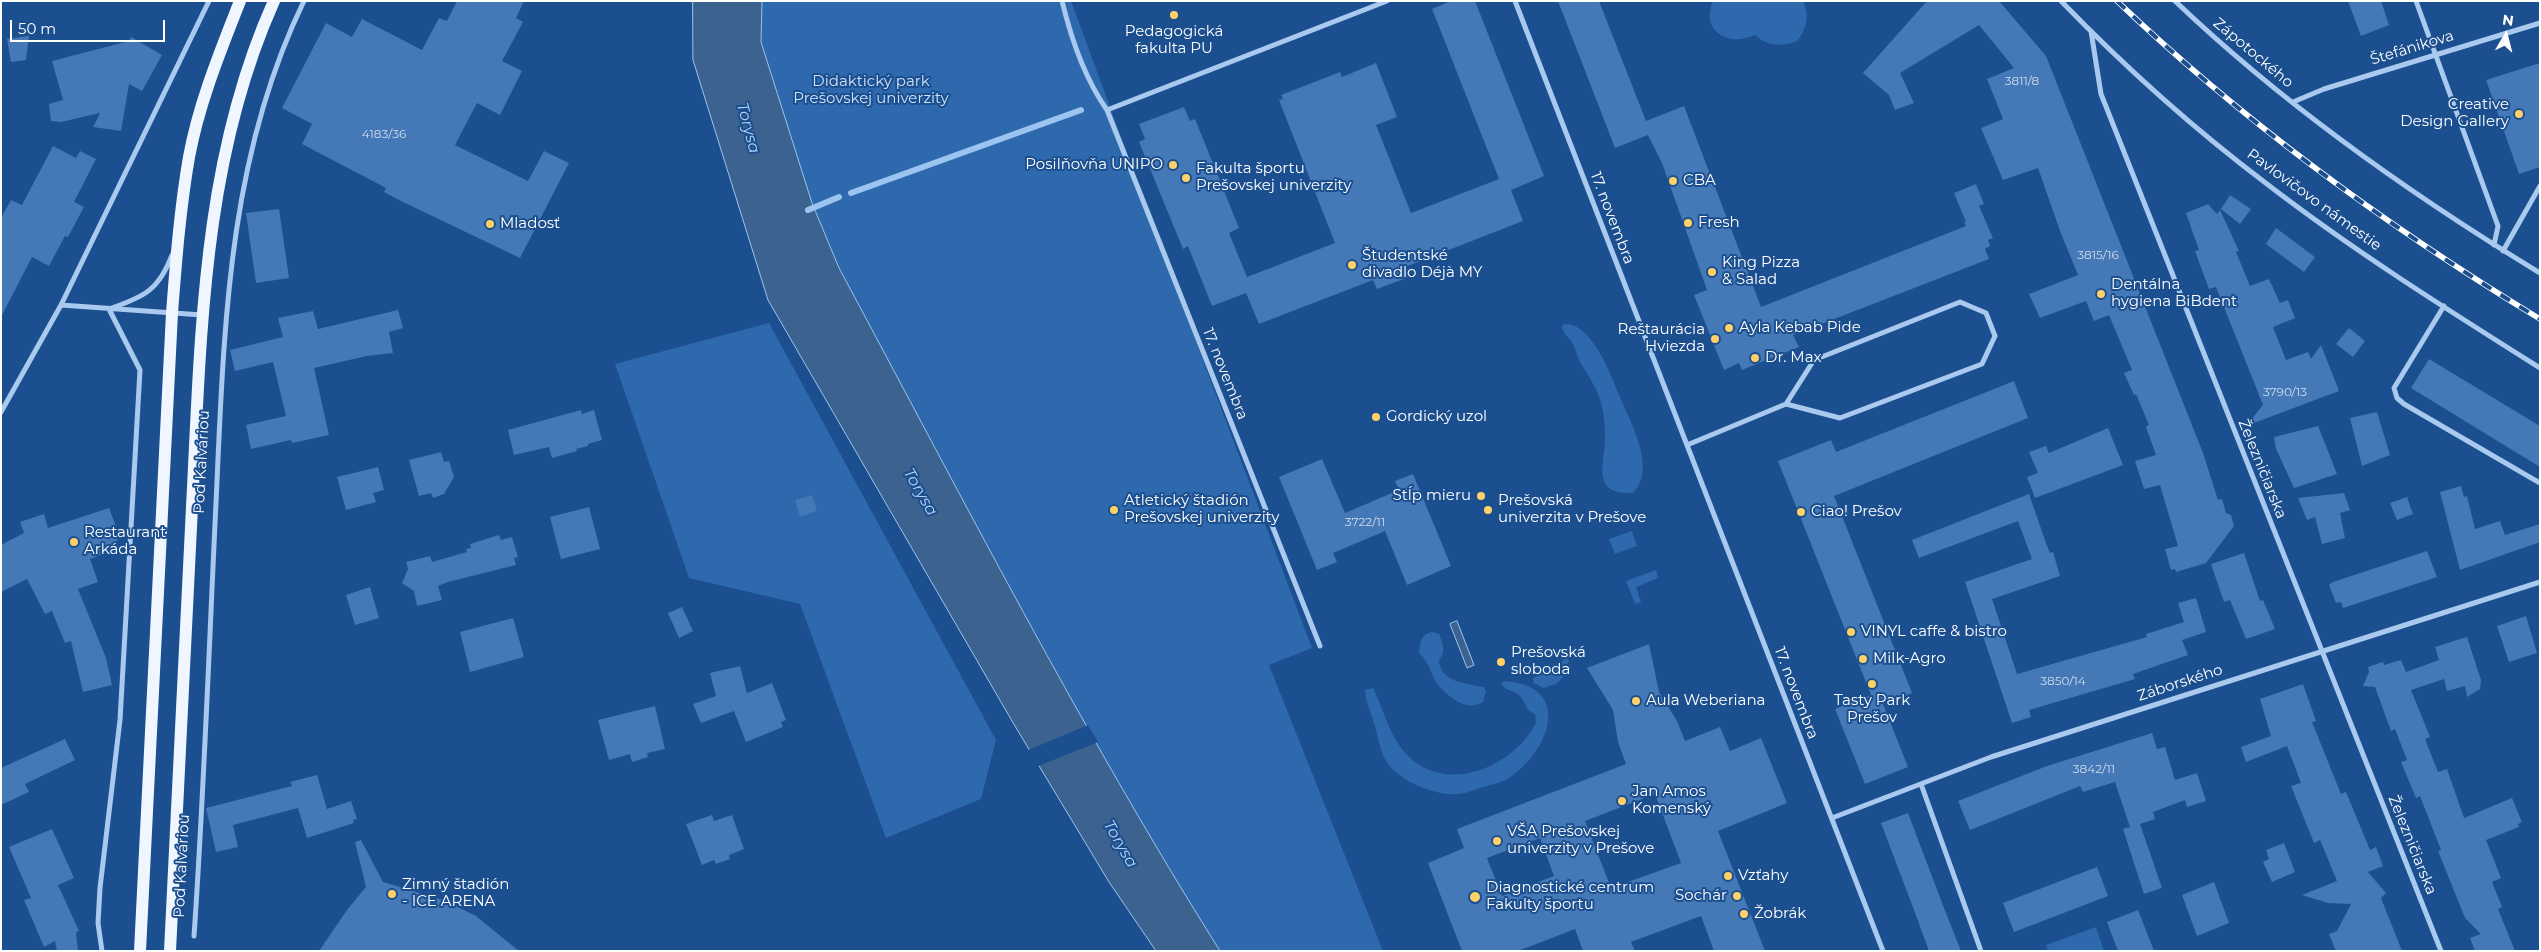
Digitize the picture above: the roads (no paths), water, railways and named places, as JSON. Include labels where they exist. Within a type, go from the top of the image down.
[{"type":"main road","points":[[140,951],[172,313],[178,235],[189,156],[211,75],[240,1]]},
{"type":"main road","name":"Pod Kalváriou","points":[[170,951],[203,316],[210,235],[231,125],[254,46],[274,1]]},
{"type":"street","points":[[1,412],[61,305],[209,1]]},
{"type":"street","name":"Pod Kalváriou","points":[[194,936],[222,390],[234,239],[253,137],[286,38],[304,1]]},
{"type":"street","name":"17. novembra","points":[[1062,1],[1070,31],[1092,87],[1107,110],[1320,646]]},
{"type":"street","points":[[1107,110],[1387,1]]},
{"type":"street","name":"17. novembra","points":[[1516,1],[1883,951]]},
{"type":"street","points":[[2061,1],[2091,31]]},
{"type":"street","name":"Zápotockého","points":[[2176,1],[2242,64],[2293,102]]},
{"type":"street","points":[[2416,1],[2498,226],[2494,245]]},
{"type":"street","name":"Štefánikova","points":[[2293,102],[2324,89],[2435,53],[2540,23]]},
{"type":"street","name":"Pavlovičovo námestie","points":[[2091,31],[2176,111],[2268,185],[2444,306],[2540,368]]},
{"type":"street","name":"Železničiarska","points":[[2091,31],[2101,94],[2441,951]]},
{"type":"street","points":[[2293,102],[2394,179],[2540,273]]},
{"type":"street","points":[[2503,250],[2540,186]]},
{"type":"street","points":[[109,309],[134,301],[151,291],[165,273],[178,235]]},
{"type":"street","points":[[1687,444],[1786,404],[1814,360],[1960,302],[1986,313],[1996,336],[1982,364],[1840,418],[1786,404]]},
{"type":"street","points":[[61,305],[203,316]]},
{"type":"street","points":[[2444,306],[2394,388],[2397,398],[2404,404],[2540,483]]},
{"type":"street","points":[[102,951],[98,923],[100,888],[120,720],[140,370],[109,309]]},
{"type":"street","name":"Záborského","points":[[1832,818],[1975,764],[2540,582]]},
{"type":"street","points":[[1921,784],[1981,951]]},
{"type":"water","name":"Torysa","points":[[693,1],[762,1],[761,42],[812,203],[839,268],[1071,698],[1169,868],[1220,951],[1156,951],[1109,882],[1012,721],[768,300],[693,60]]},
{"type":"water","points":[[1457,621],[1474,665],[1467,668],[1450,624]]},
{"type":"waterway","points":[[851,193],[1081,110]]},
{"type":"waterway","points":[[808,210],[839,197]]},
{"type":"railway","points":[[2117,1],[2216,90],[2320,172],[2428,248],[2540,319]]},
{"type":"place","name":"Pedagogická fakulta PU","points":[[1174,15]]},
{"type":"place","name":"Creative Design Gallery","points":[[2519,114]]},
{"type":"place","name":"Posilňovňa UNIPO","points":[[1173,165]]},
{"type":"place","name":"Fakulta športu Prešovskej univerzity","points":[[1186,178]]},
{"type":"place","name":"CBA","points":[[1673,181]]},
{"type":"place","name":"Fresh","points":[[1688,223]]},
{"type":"place","name":"Mladosť","points":[[490,224]]},
{"type":"place","name":"Študentské divadlo Déjà MY","points":[[1352,265]]},
{"type":"place","name":"King Pizza & Salad","points":[[1712,272]]},
{"type":"place","name":"Dentálna hygiena BiBdent","points":[[2101,294]]},
{"type":"place","name":"Ayla Kebab Pide","points":[[1729,328]]},
{"type":"place","name":"Reštaurácia Hviezda","points":[[1715,339]]},
{"type":"place","name":"Dr. Max","points":[[1755,358]]},
{"type":"place","name":"Gordický uzol","points":[[1376,417]]},
{"type":"place","name":"Stĺp mieru","points":[[1481,496]]},
{"type":"place","name":"Atletický štadión Prešovskej univerzity","points":[[1114,510]]},
{"type":"place","name":"Prešovská univerzita v Prešove","points":[[1488,510]]},
{"type":"place","name":"Ciao! Prešov","points":[[1801,512]]},
{"type":"place","name":"Restaurant Arkáda","points":[[74,542]]},
{"type":"place","name":"VINYL caffe & bistro","points":[[1851,632]]},
{"type":"place","name":"Milk-Agro","points":[[1863,659]]},
{"type":"place","name":"Prešovská sloboda","points":[[1501,662]]},
{"type":"place","name":"Tasty Park Prešov","points":[[1872,684]]},
{"type":"place","name":"Aula Weberiana","points":[[1636,701]]},
{"type":"place","name":"Jan Amos Komenský","points":[[1622,801]]},
{"type":"place","name":"VŠA Prešovskej univerzity v Prešove","points":[[1497,841]]},
{"type":"place","name":"Vzťahy","points":[[1728,876]]},
{"type":"place","name":"Zimný štadión - ICE ARENA","points":[[392,894]]},
{"type":"place","name":"Sochár","points":[[1737,896]]},
{"type":"place","name":"Diagnostické centrum Fakulty športu","points":[[1475,897]]},
{"type":"place","name":"Žobrák","points":[[1744,914]]},
{"type":"park label","name":"Didaktický park Prešovskej univerzity","points":[[871,90]]}]
